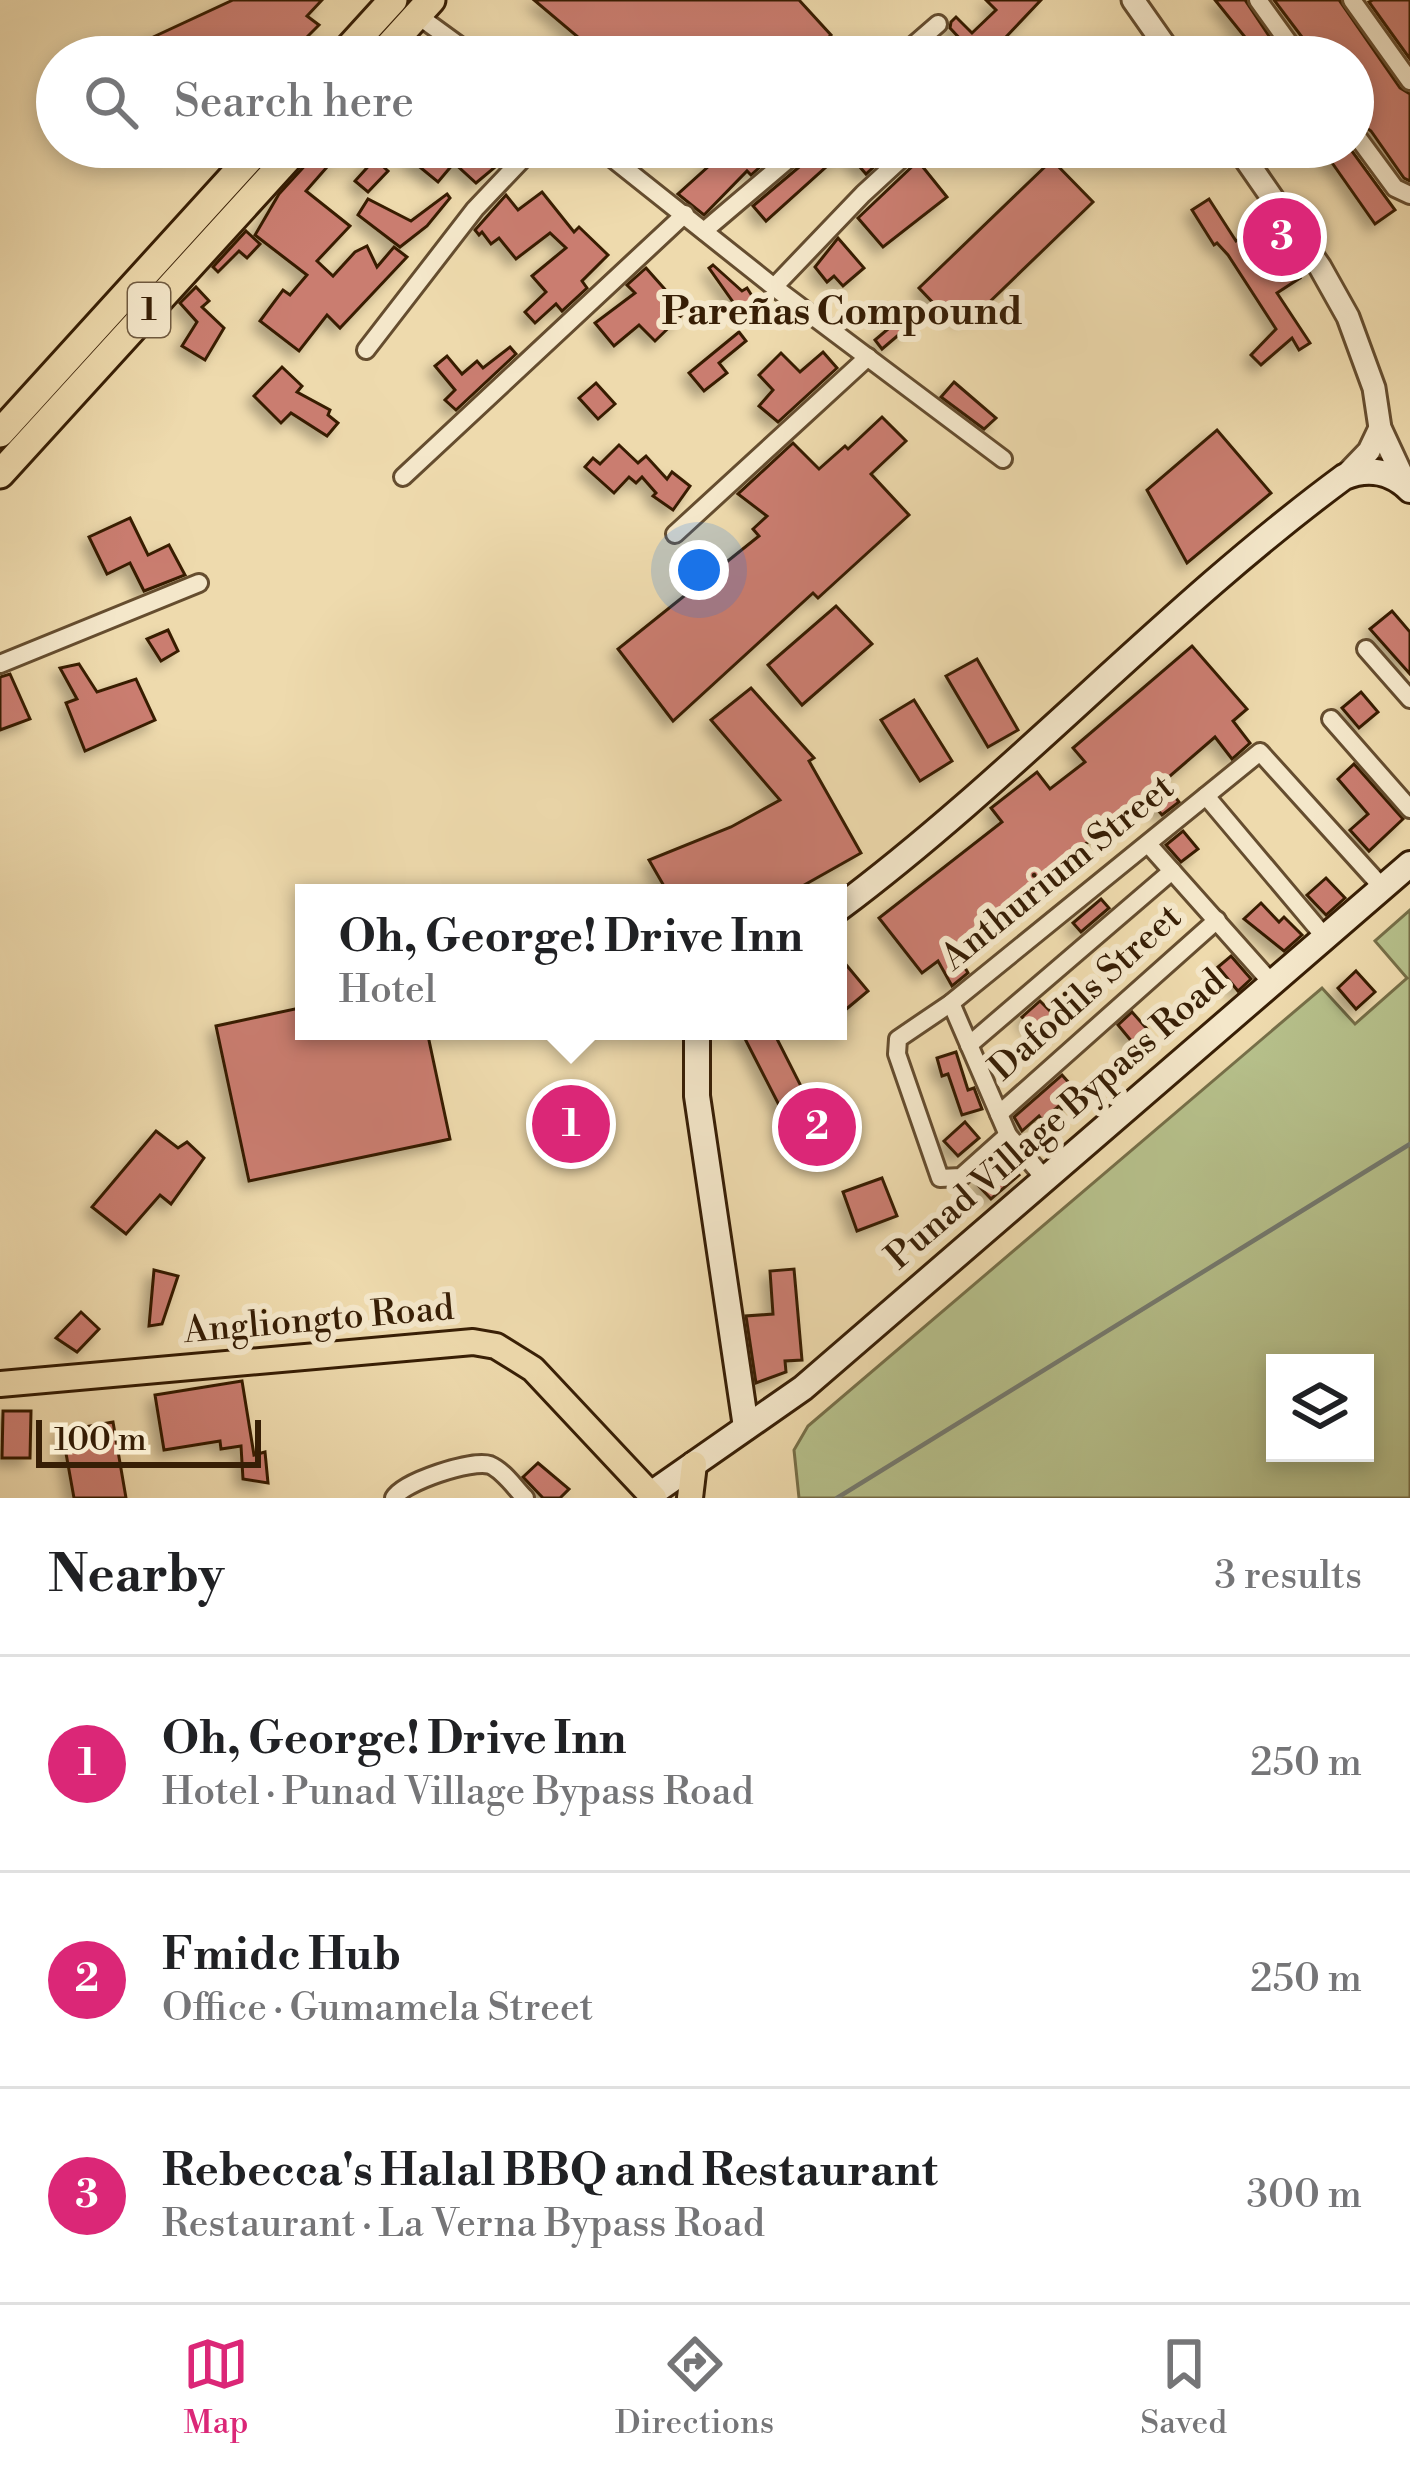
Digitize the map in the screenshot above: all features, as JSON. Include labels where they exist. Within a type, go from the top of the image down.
[{"type":"highway","points":[[368,36],[409,4]]},
{"type":"highway","points":[[391,36],[409,4]]},
{"type":"highway","name":"1","points":[[0,433],[241,168]]},
{"type":"highway","name":"1","points":[[0,474],[272,168]]},
{"type":"main road","points":[[847,902],[975,800],[1216,582],[1344,477],[1380,472],[1408,488]]},
{"type":"main road","name":"Punad Village Bypass Road","points":[[650,1497],[803,1388],[1410,863]]},
{"type":"main road","points":[[697,1040],[697,1096],[746,1427]]},
{"type":"main road","name":"Angliongto Road","points":[[0,1384],[473,1342],[496,1346],[533,1369],[650,1497]]},
{"type":"main road","points":[[690,1498],[694,1464]]},
{"type":"street","points":[[1132,0],[1158,36]]},
{"type":"street","points":[[1258,0],[1284,36]]},
{"type":"street","points":[[1352,0],[1410,81]]},
{"type":"street","points":[[409,4],[449,36]]},
{"type":"street","points":[[924,36],[938,24]]},
{"type":"street","points":[[1374,160],[1395,188],[1409,195]]},
{"type":"street","points":[[366,350],[476,209],[514,168]]},
{"type":"street","points":[[625,168],[1003,459]]},
{"type":"street","points":[[704,231],[778,168]]},
{"type":"street","points":[[774,287],[891,168]]},
{"type":"street","points":[[1252,168],[1348,316],[1374,388],[1380,428],[1408,488]]},
{"type":"street","points":[[403,477],[685,214]]},
{"type":"street","points":[[675,534],[868,357]]},
{"type":"street","points":[[1344,477],[1370,451],[1380,428]]},
{"type":"street","points":[[0,664],[199,583]]},
{"type":"street","points":[[1366,649],[1410,699]]},
{"type":"street","points":[[1331,719],[1410,809]]},
{"type":"street","name":"Anthurium Street","points":[[1009,1135],[961,1177],[940,1178],[896,1043],[1260,752],[1382,887]]},
{"type":"street","points":[[1206,796],[1324,936]]},
{"type":"street","points":[[1148,844],[1270,981]]},
{"type":"street","points":[[969,1045],[1172,871]]},
{"type":"street","name":"Dafodils Street","points":[[999,1114],[1216,920]]},
{"type":"street","points":[[951,1003],[1009,1135],[1044,1178]]},
{"type":"street","points":[[395,1496],[410,1483],[483,1464],[496,1468],[525,1498]]},
{"type":"green space","points":[[1410,910],[1410,1498],[799,1498],[794,1450],[808,1426],[1322,988],[1355,1024],[1407,978],[1375,941]]},
{"type":"building","points":[[233,0],[322,0],[307,16],[319,25],[308,36],[155,36]]},
{"type":"building","points":[[534,0],[799,0],[831,35],[830,36],[577,36]]},
{"type":"building","points":[[986,0],[1041,0],[1007,36],[957,36],[950,28],[956,17],[972,33],[996,10]]},
{"type":"building","points":[[1215,0],[1245,0],[1269,36],[1244,36]]},
{"type":"building","points":[[1274,0],[1339,0],[1364,36],[1301,36]]},
{"type":"building","points":[[1410,0],[1410,59],[1369,2]]},
{"type":"building","points":[[1374,50],[1400,88],[1410,94],[1410,181],[1374,135]]},
{"type":"building","points":[[303,168],[326,168],[306,191],[350,226],[317,261],[333,276],[367,246],[377,267],[394,247],[407,257],[340,328],[327,315],[299,351],[260,321],[283,290],[290,295],[307,275],[255,235],[279,194]]},
{"type":"building","points":[[367,168],[388,171],[368,192],[355,181]]},
{"type":"building","points":[[421,168],[450,168],[438,182]]},
{"type":"building","points":[[460,168],[494,168],[476,183]]},
{"type":"building","points":[[707,168],[759,168],[751,175],[747,171],[704,215],[678,194]]},
{"type":"building","points":[[798,168],[825,168],[766,221],[753,206]]},
{"type":"building","points":[[911,168],[924,168],[947,197],[883,247],[858,218]]},
{"type":"building","points":[[1044,168],[1060,168],[1093,202],[977,314],[972,308],[961,319],[945,303],[939,309],[919,288]]},
{"type":"building","points":[[1336,168],[1364,168],[1395,210],[1375,224]]},
{"type":"building","points":[[542,192],[574,232],[579,227],[608,255],[582,281],[587,288],[562,311],[556,304],[535,323],[525,312],[546,292],[532,276],[566,248],[550,233],[516,259],[499,238],[491,244],[475,230],[506,195],[518,210]]},
{"type":"building","points":[[447,194],[450,198],[427,226],[400,247],[358,215],[368,199],[411,221]]},
{"type":"building","points":[[1209,199],[1236,241],[1251,232],[1279,276],[1293,268],[1300,278],[1277,293],[1310,343],[1299,350],[1292,338],[1261,365],[1251,355],[1276,329],[1192,210]]},
{"type":"building","points":[[246,231],[260,244],[247,258],[239,251],[218,272],[213,267]]},
{"type":"building","points":[[838,238],[864,268],[843,286],[834,276],[827,282],[815,267]]},
{"type":"building","points":[[713,265],[742,291],[747,288],[754,299],[738,309],[709,268]]},
{"type":"building","points":[[646,268],[685,312],[655,341],[639,325],[614,346],[595,323],[635,293],[627,285]]},
{"type":"building","points":[[196,287],[209,301],[202,307],[224,328],[205,360],[182,346],[197,322],[180,303]]},
{"type":"building","points":[[908,312],[915,321],[882,349],[875,340]]},
{"type":"building","points":[[739,332],[746,341],[719,363],[727,373],[704,391],[689,373]]},
{"type":"building","points":[[510,347],[516,354],[456,410],[445,400],[455,390],[435,366],[447,356],[462,374],[477,361],[483,368]]},
{"type":"building","points":[[823,352],[837,368],[778,422],[759,406],[773,390],[759,375],[781,353],[800,372]]},
{"type":"building","points":[[282,367],[302,386],[297,392],[330,410],[328,415],[338,423],[327,436],[291,413],[281,423],[254,396]]},
{"type":"building","points":[[954,382],[996,418],[984,429],[941,397]]},
{"type":"building","points":[[596,383],[615,404],[598,419],[579,398]]},
{"type":"building","points":[[882,417],[906,441],[871,474],[909,515],[818,598],[813,593],[673,721],[618,649],[759,536],[753,529],[767,516],[738,494],[793,443],[819,469]]},
{"type":"building","points":[[1217,430],[1271,493],[1187,563],[1147,490]]},
{"type":"building","points":[[619,445],[638,463],[646,456],[667,479],[672,472],[690,486],[673,510],[653,496],[656,493],[642,477],[636,483],[629,477],[614,493],[585,467],[593,458],[600,464]]},
{"type":"building","points":[[130,518],[148,555],[169,545],[185,575],[144,591],[130,563],[107,574],[89,537]]},
{"type":"building","points":[[836,606],[872,644],[802,705],[768,665]]},
{"type":"building","points":[[1392,611],[1410,632],[1410,674],[1370,629]]},
{"type":"building","points":[[168,630],[178,651],[161,661],[147,639]]},
{"type":"building","points":[[1192,646],[1247,709],[1233,721],[1250,743],[1232,759],[1215,737],[1163,782],[1179,802],[1162,815],[1146,796],[954,948],[968,973],[952,986],[938,961],[922,973],[879,918],[1002,822],[991,808],[1037,772],[1050,789],[1085,762],[1073,748]]},
{"type":"building","points":[[977,659],[1018,730],[988,747],[946,676]]},
{"type":"building","points":[[79,664],[97,692],[136,679],[155,720],[85,751],[66,703],[77,699],[60,668]]},
{"type":"building","points":[[10,674],[30,719],[0,730],[0,677]]},
{"type":"building","points":[[751,688],[814,758],[809,761],[861,853],[806,884],[663,884],[649,860],[731,827],[780,800],[711,720]]},
{"type":"building","points":[[1361,692],[1378,712],[1359,728],[1342,708]]},
{"type":"building","points":[[914,700],[952,761],[920,781],[881,720]]},
{"type":"building","points":[[1354,764],[1403,819],[1369,851],[1350,830],[1368,814],[1338,779]]},
{"type":"building","points":[[1183,831],[1198,849],[1181,862],[1166,845]]},
{"type":"building","points":[[1326,878],[1345,898],[1326,915],[1307,895]]},
{"type":"building","points":[[1101,899],[1109,908],[1081,932],[1073,923]]},
{"type":"building","points":[[1261,903],[1279,922],[1284,917],[1302,935],[1284,951],[1244,919]]},
{"type":"building","points":[[1231,956],[1251,979],[1238,991],[1218,967]]},
{"type":"building","points":[[847,966],[868,991],[847,1008]]},
{"type":"building","points":[[1356,971],[1375,992],[1356,1009],[1338,988]]},
{"type":"building","points":[[1040,1001],[1061,1022],[1044,1039],[1022,1017]]},
{"type":"building","points":[[295,1009],[295,1040],[429,1040],[450,1139],[249,1181],[216,1026]]},
{"type":"building","points":[[1132,1012],[1148,1030],[1133,1043],[1118,1025]]},
{"type":"building","points":[[746,1040],[778,1040],[805,1094],[780,1107]]},
{"type":"building","points":[[956,1052],[968,1090],[974,1088],[982,1109],[962,1115],[948,1074],[942,1076],[937,1058]]},
{"type":"building","points":[[1062,1075],[1078,1093],[1062,1109],[1059,1106],[1042,1120],[1039,1116],[1022,1131],[1014,1117]]},
{"type":"building","points":[[965,1122],[979,1138],[958,1156],[944,1141]]},
{"type":"building","points":[[156,1131],[178,1148],[187,1142],[204,1158],[171,1204],[160,1195],[126,1234],[92,1207]]},
{"type":"building","points":[[1003,1157],[1019,1175],[991,1199],[975,1182]]},
{"type":"building","points":[[882,1178],[897,1216],[857,1231],[843,1192]]},
{"type":"building","points":[[794,1269],[802,1360],[785,1361],[786,1372],[756,1383],[746,1316],[773,1314],[770,1271]]},
{"type":"building","points":[[154,1270],[178,1276],[162,1324],[149,1326]]},
{"type":"building","points":[[81,1312],[99,1329],[77,1352],[56,1338]]},
{"type":"building","points":[[242,1381],[254,1455],[265,1452],[268,1483],[243,1479],[241,1446],[221,1449],[220,1441],[164,1450],[155,1395]]},
{"type":"building","points":[[3,1411],[31,1411],[30,1458],[2,1458]]},
{"type":"building","points":[[113,1422],[126,1498],[74,1498],[62,1431]]},
{"type":"building","points":[[538,1463],[569,1489],[560,1498],[543,1498],[523,1477]]},
{"type":"waterway","points":[[837,1498],[1410,1144]]},
{"type":"place","name":"Rebecca's Halal BBQ and Restaurant","points":[[1282,237]]},
{"type":"place","name":"Oh, George! Drive Inn","points":[[571,1124]]},
{"type":"place","name":"Fmidc Hub","points":[[817,1127]]},
{"type":"district","name":"Pareñas Compound","points":[[842,312]]}]
